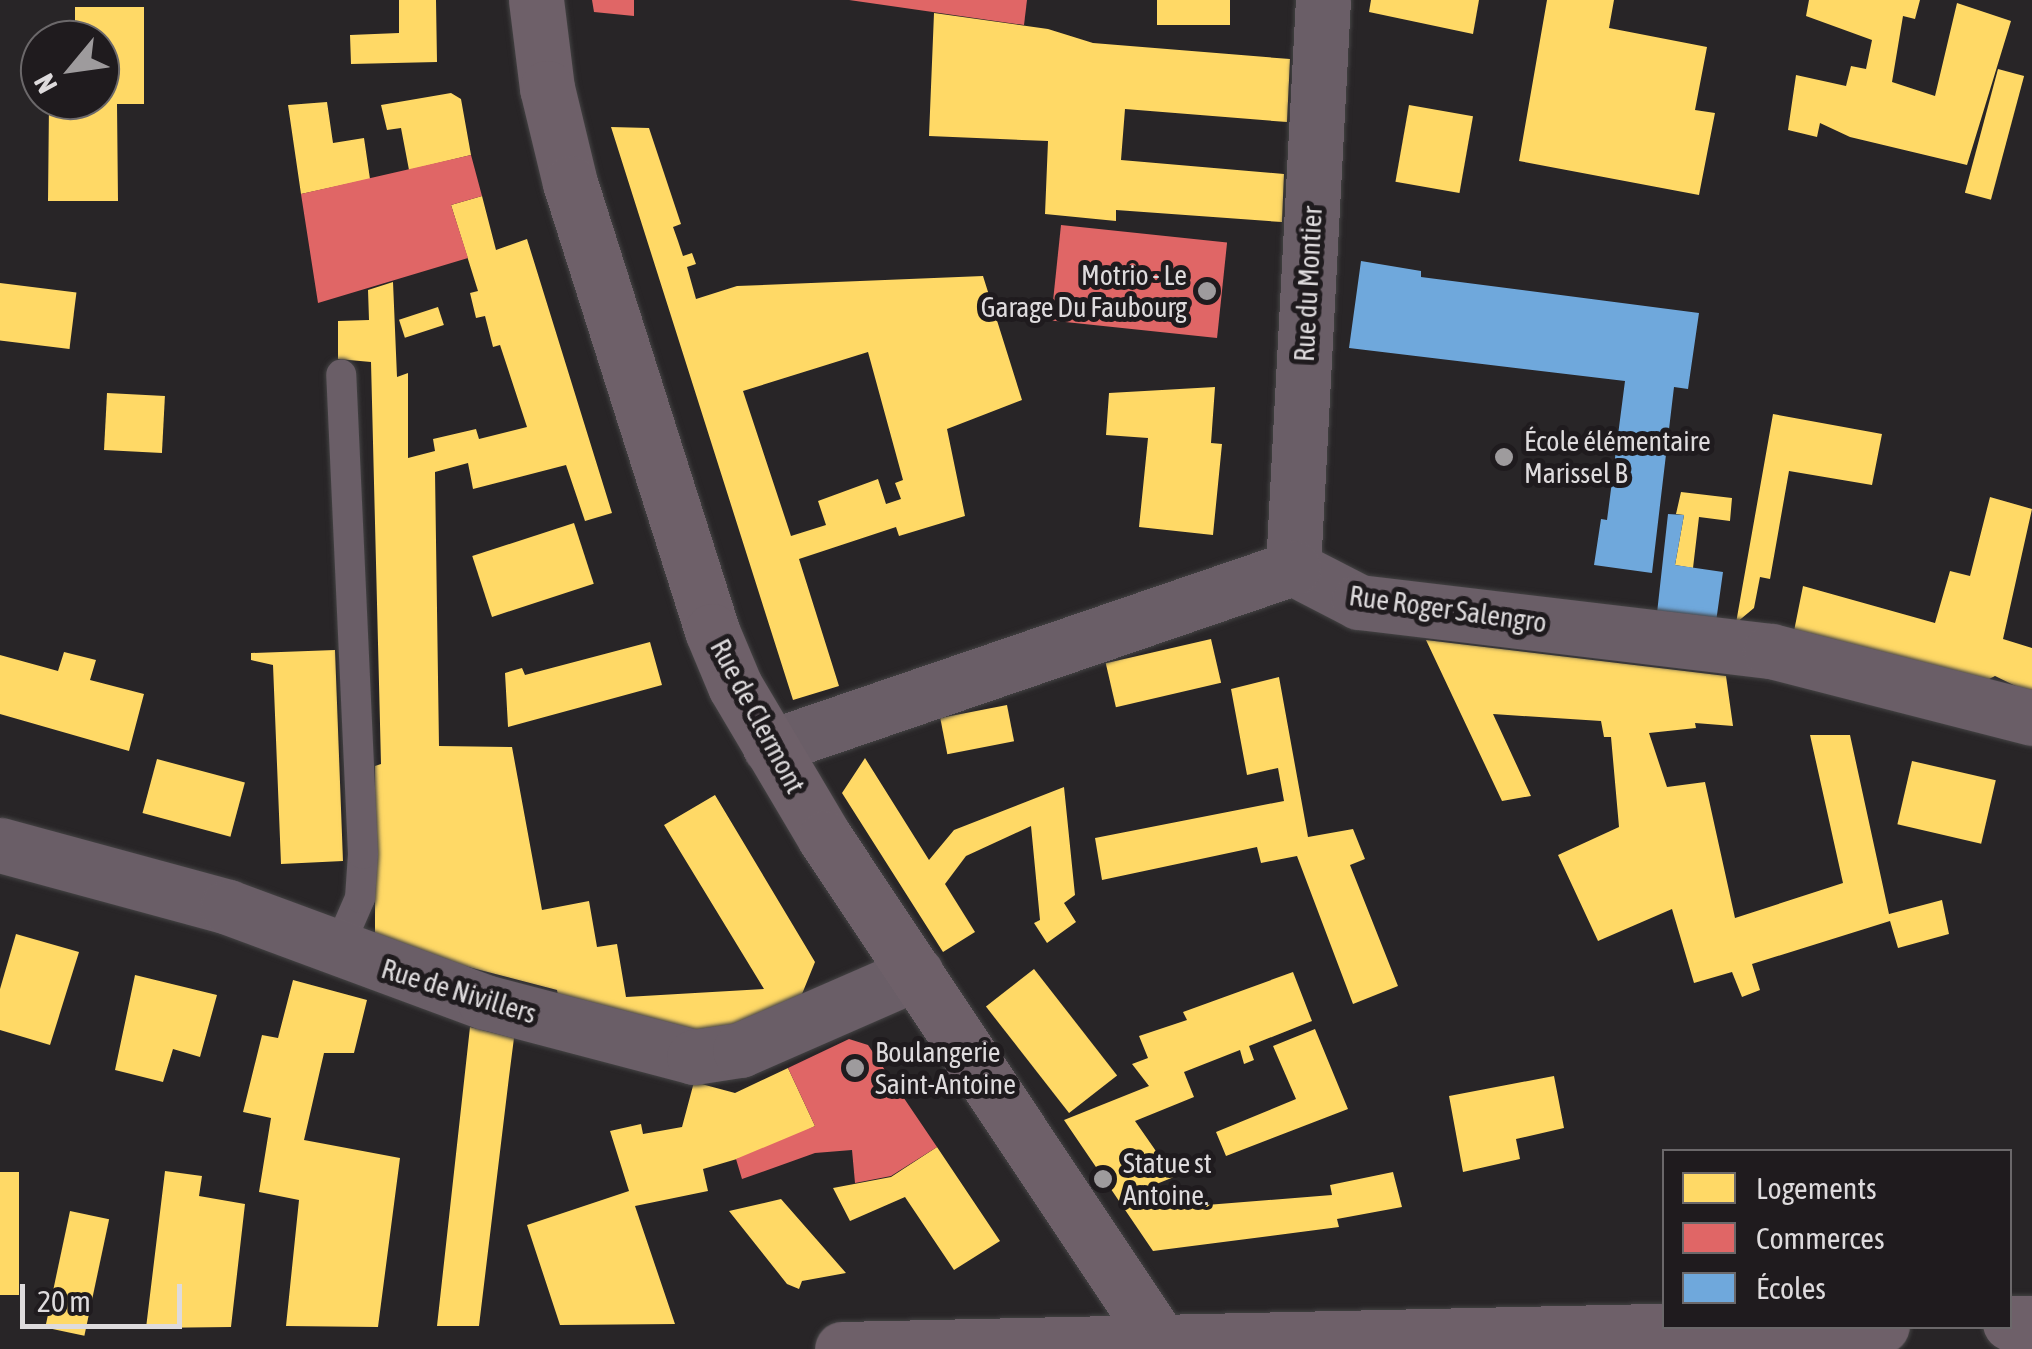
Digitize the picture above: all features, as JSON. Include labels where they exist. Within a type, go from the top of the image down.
[{"type":"main road","name":"Rue de Clermont","points":[[536,0],[554,124],[712,632],[770,747],[1163,1347]]},
{"type":"main road","points":[[842,1349],[1163,1347],[1779,1329]]},
{"type":"street","name":"Rue du Montier","points":[[1293,568],[1322,0]]},
{"type":"street","points":[[770,747],[1293,568]]},
{"type":"street","name":"Rue Roger Salengro","points":[[1293,568],[1359,602],[1771,651],[2032,718]]},
{"type":"street","name":"Rue de Nivillers","points":[[0,844],[228,907],[336,951],[485,1002],[694,1057],[754,1044],[916,973]]},
{"type":"lane","points":[[336,951],[360,898],[363,854],[341,375]]},
{"type":"building: Logements","points":[[399,0],[436,0],[437,62],[351,64],[350,35],[399,33]]},
{"type":"building: Logements","points":[[1157,0],[1230,0],[1230,25],[1157,25]]},
{"type":"building: Logements","points":[[1371,0],[1479,0],[1473,34],[1369,12]]},
{"type":"building: Logements","points":[[1547,0],[1614,0],[1609,28],[1707,47],[1695,110],[1715,113],[1699,195],[1519,161]]},
{"type":"building: Logements","points":[[1809,0],[1920,0],[1915,19],[1903,16],[1892,82],[1935,96],[1957,3],[2011,21],[1967,165],[1850,137],[1820,123],[1817,137],[1788,130],[1796,75],[1846,86],[1851,66],[1866,69],[1872,40],[1806,16]]},
{"type":"building: Logements","points":[[75,7],[144,7],[144,104],[120,104],[120,20],[75,20]]},
{"type":"building: Logements","points":[[934,13],[1048,29],[1093,43],[1290,59],[1287,122],[1125,109],[1121,160],[1284,174],[1282,222],[1116,210],[1116,221],[1045,214],[1048,141],[929,136]]},
{"type":"building: Logements","points":[[1998,69],[2024,76],[1991,200],[1965,193]]},
{"type":"building: Logements","points":[[451,93],[461,99],[471,155],[409,170],[401,128],[387,130],[381,105]]},
{"type":"building: Logements","points":[[327,102],[333,143],[364,138],[370,179],[301,194],[288,105]]},
{"type":"building: Logements","points":[[1409,105],[1473,116],[1459,193],[1395,182]]},
{"type":"building: Logements","points":[[49,120],[117,120],[118,201],[48,201]]},
{"type":"building: Logements","points":[[611,127],[649,128],[681,224],[673,227],[683,256],[692,253],[696,264],[687,267],[696,299],[737,286],[983,276],[1022,400],[947,429],[965,516],[899,536],[896,527],[799,559],[839,686],[793,700]],"holes":[[[868,352],[903,480],[895,483],[901,499],[886,504],[878,479],[818,501],[826,525],[791,536],[743,391]]]},
{"type":"building: Logements","points":[[482,196],[496,250],[527,239],[612,513],[585,521],[566,465],[473,489],[468,463],[435,472],[439,746],[512,747],[542,910],[589,901],[597,947],[617,944],[626,997],[764,989],[664,825],[715,795],[815,962],[800,999],[722,1035],[560,1006],[557,990],[375,943],[375,766],[381,764],[371,362],[338,359],[338,321],[369,320],[368,290],[393,282],[397,377],[408,373],[408,458],[435,451],[433,439],[476,429],[479,439],[527,427],[500,345],[493,347],[485,316],[476,318],[470,293],[478,291],[451,205]]},
{"type":"building: Logements","points":[[0,283],[76,292],[69,349],[0,340]]},
{"type":"building: Logements","points":[[438,307],[444,325],[405,338],[399,320]]},
{"type":"building: Logements","points":[[1215,387],[1211,443],[1222,444],[1213,535],[1139,527],[1148,438],[1106,435],[1109,393]]},
{"type":"building: Logements","points":[[107,393],[165,396],[162,453],[104,450]]},
{"type":"building: Logements","points":[[1773,414],[1882,434],[1872,485],[1789,471],[1770,579],[1760,577],[1754,608],[1736,623]]},
{"type":"building: Logements","points":[[1681,492],[1732,498],[1730,521],[1699,517],[1693,568],[1675,565],[1684,515],[1676,514]]},
{"type":"building: Logements","points":[[1990,497],[2032,509],[2003,639],[2032,648],[2032,694],[1995,676],[1985,681],[1794,631],[1803,586],[1935,623],[1950,571],[1970,576]]},
{"type":"building: Logements","points":[[574,523],[594,584],[492,617],[472,556]]},
{"type":"building: Logements","points":[[1211,639],[1221,683],[1116,707],[1106,663]]},
{"type":"building: Logements","points":[[1426,640],[1726,676],[1733,726],[1695,723],[1696,728],[1649,733],[1667,787],[1705,782],[1735,918],[1843,883],[1810,735],[1850,735],[1889,914],[1942,900],[1949,934],[1898,948],[1890,921],[1752,964],[1760,990],[1742,997],[1732,972],[1694,983],[1672,909],[1598,941],[1558,855],[1619,827],[1611,737],[1604,737],[1601,721],[1493,714],[1531,796],[1502,801]]},
{"type":"building: Logements","points":[[650,642],[662,685],[508,727],[505,673],[522,668],[525,675]]},
{"type":"building: Logements","points":[[335,650],[343,861],[281,864],[273,665],[251,660],[251,653]]},
{"type":"building: Logements","points":[[64,652],[96,660],[90,680],[144,694],[129,751],[0,714],[0,655],[58,671]]},
{"type":"building: Logements","points":[[1279,677],[1308,837],[1353,829],[1365,859],[1350,865],[1398,986],[1353,1004],[1297,856],[1261,863],[1257,847],[1102,880],[1095,838],[1284,801],[1278,768],[1247,775],[1231,689]]},
{"type":"building: Logements","points":[[1007,705],[1014,741],[947,754],[940,718]]},
{"type":"building: Logements","points":[[865,758],[929,860],[954,830],[1064,787],[1075,895],[1064,903],[1076,922],[1047,943],[1034,923],[1040,920],[1031,826],[966,856],[945,884],[975,932],[943,952],[842,793]]},
{"type":"building: Logements","points":[[157,759],[245,783],[230,837],[143,813]]},
{"type":"building: Logements","points":[[1912,761],[1996,780],[1981,844],[1897,824]]},
{"type":"building: Logements","points":[[16,934],[79,952],[50,1045],[0,1030],[0,989]]},
{"type":"building: Logements","points":[[1034,969],[1117,1075],[1069,1113],[986,1007]]},
{"type":"building: Logements","points":[[1293,972],[1312,1021],[1249,1046],[1254,1060],[1244,1064],[1240,1050],[1184,1072],[1194,1097],[1135,1121],[1174,1177],[1154,1185],[1169,1208],[1332,1195],[1330,1185],[1393,1172],[1402,1207],[1337,1219],[1339,1227],[1153,1251],[1064,1120],[1149,1086],[1132,1064],[1148,1058],[1139,1036],[1187,1020],[1183,1012]]},
{"type":"building: Logements","points":[[135,975],[217,995],[200,1057],[173,1049],[163,1082],[115,1070]]},
{"type":"building: Logements","points":[[293,980],[367,1000],[354,1053],[324,1053],[304,1140],[400,1158],[378,1327],[286,1326],[299,1200],[259,1192],[271,1118],[243,1112],[262,1035],[278,1038]]},
{"type":"building: Logements","points":[[470,1027],[514,1038],[479,1326],[437,1326]]},
{"type":"building: Logements","points":[[1315,1029],[1348,1109],[1226,1156],[1216,1132],[1296,1099],[1273,1046]]},
{"type":"building: Logements","points":[[788,1068],[815,1126],[771,1149],[703,1169],[708,1191],[635,1206],[675,1324],[560,1325],[527,1225],[629,1191],[610,1131],[641,1124],[643,1134],[682,1127],[694,1082],[735,1093]]},
{"type":"building: Logements","points":[[1554,1076],[1564,1128],[1516,1139],[1520,1159],[1463,1172],[1449,1096]]},
{"type":"building: Logements","points":[[937,1147],[1000,1241],[954,1270],[905,1197],[850,1221],[833,1188],[891,1177]]},
{"type":"building: Logements","points":[[165,1171],[202,1176],[199,1196],[245,1204],[231,1327],[146,1328]]},
{"type":"building: Logements","points":[[0,1172],[19,1172],[19,1295],[0,1295]]},
{"type":"building: Logements","points":[[781,1199],[846,1273],[802,1281],[799,1289],[787,1284],[729,1211]]},
{"type":"building: Logements","points":[[70,1211],[109,1219],[84,1336],[45,1327]]},
{"type":"building: Commerces","points":[[592,0],[634,0],[634,16],[594,12]]},
{"type":"building: Commerces","points":[[849,0],[1027,0],[1024,25]]},
{"type":"building: Commerces","points":[[471,155],[482,196],[451,205],[468,258],[318,303],[301,194]]},
{"type":"building: Commerces","points":[[1061,225],[1227,242],[1217,338],[1051,320]]},
{"type":"building: Commerces","points":[[849,1039],[868,1045],[937,1147],[891,1176],[855,1183],[852,1150],[815,1153],[742,1179],[736,1159],[815,1126],[788,1068]]},
{"type":"building: Écoles","points":[[1361,261],[1421,271],[1421,277],[1699,313],[1688,389],[1674,387],[1652,573],[1594,565],[1601,519],[1607,520],[1625,381],[1349,348]]},
{"type":"building: Écoles","points":[[1668,514],[1684,515],[1675,565],[1723,572],[1716,622],[1657,613]]},
{"type":"place","name":"Motrio - Le Garage Du Faubourg","points":[[1207,291]]},
{"type":"place","name":"École élémentaire Marissel B","points":[[1504,457]]},
{"type":"place","name":"Boulangerie Saint-Antoine","points":[[855,1068]]},
{"type":"place","name":"Statue st Antoine.","points":[[1103,1179]]}]
